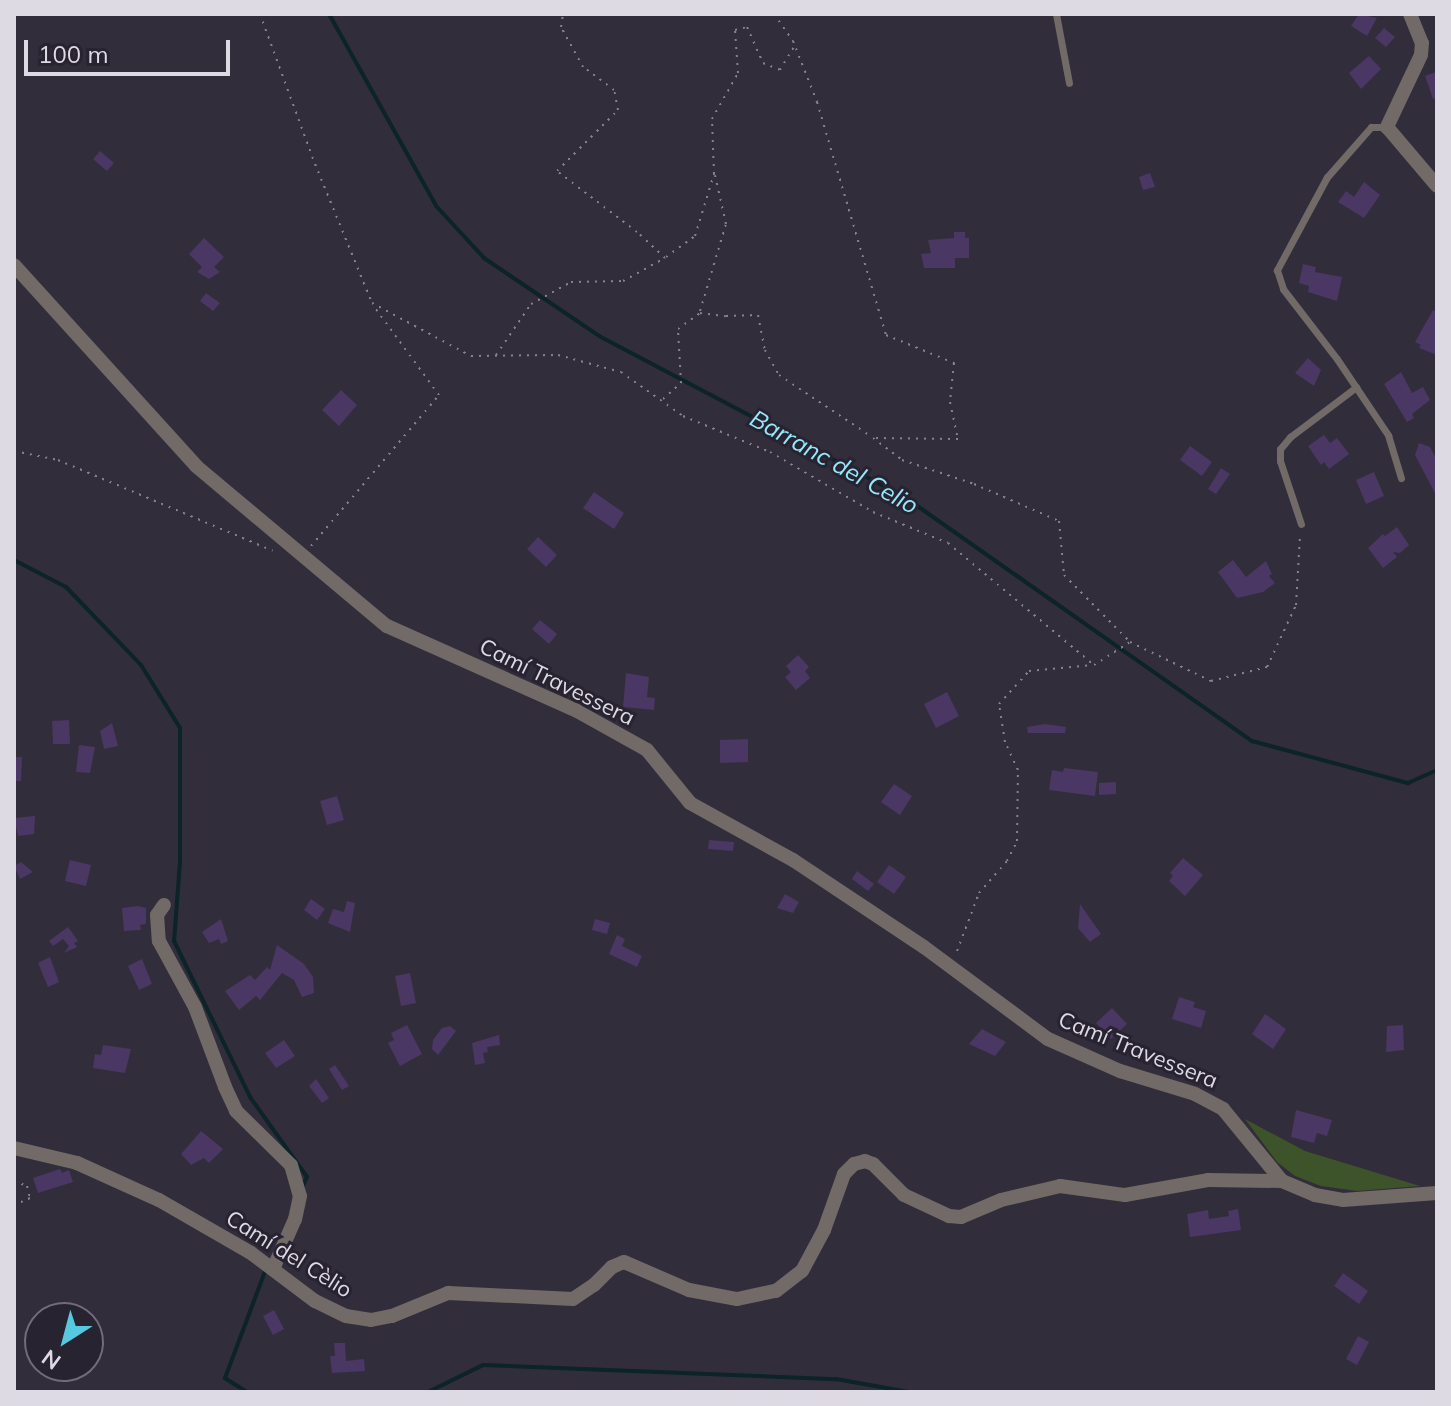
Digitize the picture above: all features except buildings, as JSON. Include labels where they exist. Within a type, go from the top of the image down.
[{"type":"street","points":[[1410,14],[1422,50],[1387,127],[1437,186]]},
{"type":"street","name":"Camí Travessera","points":[[14,265],[196,466],[387,626],[564,705],[647,750],[690,803],[793,860],[951,967],[1048,1039],[1120,1071],[1195,1094],[1223,1109],[1282,1181]]},
{"type":"street","points":[[164,905],[157,915],[159,941],[195,1007],[236,1111],[291,1165],[300,1196],[295,1219],[273,1269]]},
{"type":"street","name":"Camí del Cèlio","points":[[14,1148],[77,1163],[159,1200],[273,1269],[315,1301],[346,1316],[371,1320],[392,1316],[448,1293],[562,1301],[573,1299],[594,1285],[612,1267],[624,1262],[689,1290],[737,1299],[776,1291],[802,1271],[824,1230],[844,1174],[854,1164],[865,1161],[873,1164],[904,1195],[949,1216],[961,1217],[1001,1200],[1060,1186],[1125,1195],[1208,1180],[1282,1181],[1315,1195],[1343,1200],[1437,1193]]},
{"type":"lane","points":[[1056,14],[1069,83]]},
{"type":"lane","points":[[1387,127],[1371,127],[1327,177],[1277,270],[1283,289],[1388,435],[1401,478]]},
{"type":"lane","points":[[1301,524],[1280,461],[1280,449],[1290,437],[1356,387]]},
{"type":"path","points":[[260,14],[315,164],[372,303],[439,395],[304,555]]},
{"type":"path","points":[[563,14],[561,27],[583,67],[614,90],[618,110],[557,171],[637,232],[665,258]]},
{"type":"path","points":[[774,14],[795,46],[838,165],[886,335],[954,363],[950,402],[958,439],[873,438]]},
{"type":"path","points":[[661,400],[681,383],[678,329],[700,313],[726,224],[714,169],[712,119],[738,73],[735,30],[747,27],[763,63],[780,70],[795,46]]},
{"type":"path","points":[[496,355],[531,304],[571,282],[623,281],[665,258],[695,236],[714,169]]},
{"type":"path","points":[[372,303],[471,356],[558,355],[621,372],[683,416],[770,452],[873,512],[948,543],[1094,665]]},
{"type":"path","points":[[700,313],[758,315],[765,350],[779,375],[902,460],[974,484],[1059,521],[1064,575],[1130,642],[1211,681],[1267,667],[1296,605],[1301,524]]},
{"type":"path","points":[[14,451],[58,460],[254,545],[280,552]]},
{"type":"path","points":[[951,967],[979,893],[1007,861],[1017,841],[1018,770],[1005,742],[999,704],[1029,671],[1094,665],[1130,642]]},
{"type":"path","points":[[14,1181],[27,1186],[30,1198],[14,1205]]},
{"type":"green space","points":[[1245,1119],[1305,1151],[1420,1186],[1357,1191],[1321,1186],[1295,1176],[1277,1162]]},
{"type":"waterway","name":"Barranc del Celio","points":[[329,14],[437,207],[484,258],[599,336],[906,498],[1252,741],[1408,783],[1437,770]]},
{"type":"waterway","points":[[14,560],[66,587],[141,665],[180,728],[180,862],[174,941],[250,1097],[307,1177],[302,1188]]},
{"type":"waterway","points":[[247,1392],[225,1378],[266,1269]]},
{"type":"waterway","points":[[428,1392],[483,1365],[836,1379],[909,1392]]}]
